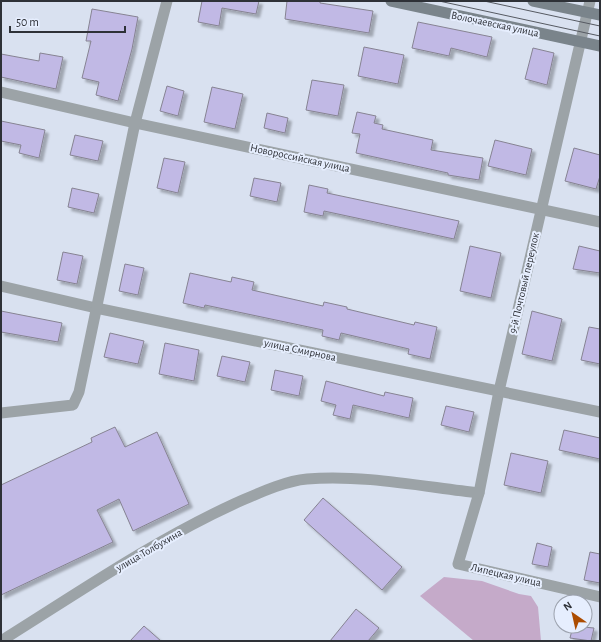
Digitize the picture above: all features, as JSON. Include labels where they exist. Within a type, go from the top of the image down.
[{"type":"main road","name":"Волочаевская улица","points":[[390,1],[600,46]]},
{"type":"main road","points":[[533,1],[600,15]]},
{"type":"street","points":[[1,413],[73,404],[79,392],[135,123],[167,1]]},
{"type":"street","name":"9-й Почтовый переулок","points":[[458,564],[479,493],[499,391],[590,1]]},
{"type":"street","name":"Новороссийская улица","points":[[1,92],[135,123],[600,222]]},
{"type":"street","name":"улица Смирнова","points":[[1,286],[96,308],[600,412]]},
{"type":"street","name":"улица Толбухина","points":[[1,641],[137,555],[211,515],[262,492],[307,479],[357,479],[479,493]]},
{"type":"street","name":"Липецкая улица","points":[[458,564],[600,597]]},
{"type":"shaded area","points":[[444,577],[482,581],[519,594],[531,596],[538,607],[541,641],[474,641],[420,596]]},
{"type":"building","points":[[202,1],[259,1],[256,14],[222,8],[219,26],[198,22]]},
{"type":"building","points":[[287,1],[320,1],[320,3],[373,11],[369,33],[285,19]]},
{"type":"building","points":[[92,9],[138,17],[132,49],[118,101],[96,95],[99,82],[82,78],[91,41],[86,41]]},
{"type":"building","points":[[418,22],[492,37],[487,57],[451,48],[449,56],[412,48]]},
{"type":"building","points":[[364,47],[404,55],[398,84],[358,76]]},
{"type":"building","points":[[533,48],[554,53],[547,85],[525,79]]},
{"type":"building","points":[[40,53],[63,57],[56,89],[1,77],[1,54],[39,61]]},
{"type":"building","points":[[312,80],[344,85],[338,116],[306,110]]},
{"type":"building","points":[[167,86],[184,91],[178,116],[160,111]]},
{"type":"building","points":[[212,87],[243,94],[235,129],[204,122]]},
{"type":"building","points":[[357,112],[376,116],[374,123],[383,125],[382,129],[433,140],[431,150],[483,158],[479,180],[448,175],[448,173],[356,153],[360,134],[352,133]]},
{"type":"building","points":[[267,113],[288,118],[285,133],[264,128]]},
{"type":"building","points":[[1,121],[45,130],[39,158],[19,153],[21,145],[1,141]]},
{"type":"building","points":[[75,135],[103,141],[98,161],[70,155]]},
{"type":"building","points":[[495,140],[532,149],[526,175],[488,166]]},
{"type":"building","points":[[574,148],[600,155],[600,176],[596,189],[565,181]]},
{"type":"building","points":[[164,158],[185,162],[178,193],[157,188]]},
{"type":"building","points":[[254,178],[281,183],[277,202],[250,196]]},
{"type":"building","points":[[309,185],[328,189],[327,193],[459,221],[454,239],[324,211],[323,216],[304,212]]},
{"type":"building","points":[[72,188],[99,194],[94,213],[68,207]]},
{"type":"building","points":[[470,246],[501,253],[491,298],[460,291]]},
{"type":"building","points":[[579,246],[600,251],[600,273],[573,269]]},
{"type":"building","points":[[63,252],[83,256],[77,284],[57,280]]},
{"type":"building","points":[[125,264],[144,268],[138,295],[119,291]]},
{"type":"building","points":[[190,273],[231,282],[232,277],[254,282],[252,290],[323,306],[324,302],[414,325],[415,322],[437,327],[430,359],[408,354],[409,349],[341,333],[339,340],[322,336],[323,330],[205,305],[204,308],[183,303]]},
{"type":"building","points":[[1,311],[62,323],[58,342],[1,332]]},
{"type":"building","points":[[532,311],[562,319],[552,361],[522,354]]},
{"type":"building","points":[[589,327],[600,329],[600,364],[581,360]]},
{"type":"building","points":[[110,333],[144,341],[138,364],[104,357]]},
{"type":"building","points":[[165,343],[199,350],[194,381],[159,374]]},
{"type":"building","points":[[222,356],[250,362],[245,382],[217,376]]},
{"type":"building","points":[[275,370],[303,376],[299,396],[271,390]]},
{"type":"building","points":[[326,381],[384,396],[385,392],[413,398],[409,418],[353,405],[350,419],[333,415],[336,405],[321,401]]},
{"type":"building","points":[[446,406],[474,412],[469,432],[441,425]]},
{"type":"building","points":[[115,427],[125,447],[157,432],[189,504],[133,531],[119,499],[97,510],[113,542],[1,595],[1,485],[92,442],[91,438]]},
{"type":"building","points":[[564,430],[600,438],[600,459],[559,450]]},
{"type":"building","points":[[511,453],[548,461],[541,493],[504,485]]},
{"type":"building","points":[[323,498],[402,567],[382,590],[304,520]]},
{"type":"building","points":[[537,543],[552,547],[548,567],[532,564]]},
{"type":"building","points":[[590,552],[600,554],[600,583],[584,580]]},
{"type":"building","points":[[356,609],[379,628],[368,641],[330,641]]},
{"type":"building","points":[[144,626],[161,641],[130,641]]},
{"type":"building","points":[[571,634],[593,634],[591,641],[570,638]]},
{"type":"tram line","points":[[439,1],[600,36]]},
{"type":"tram line","points":[[484,1],[600,26]]}]
